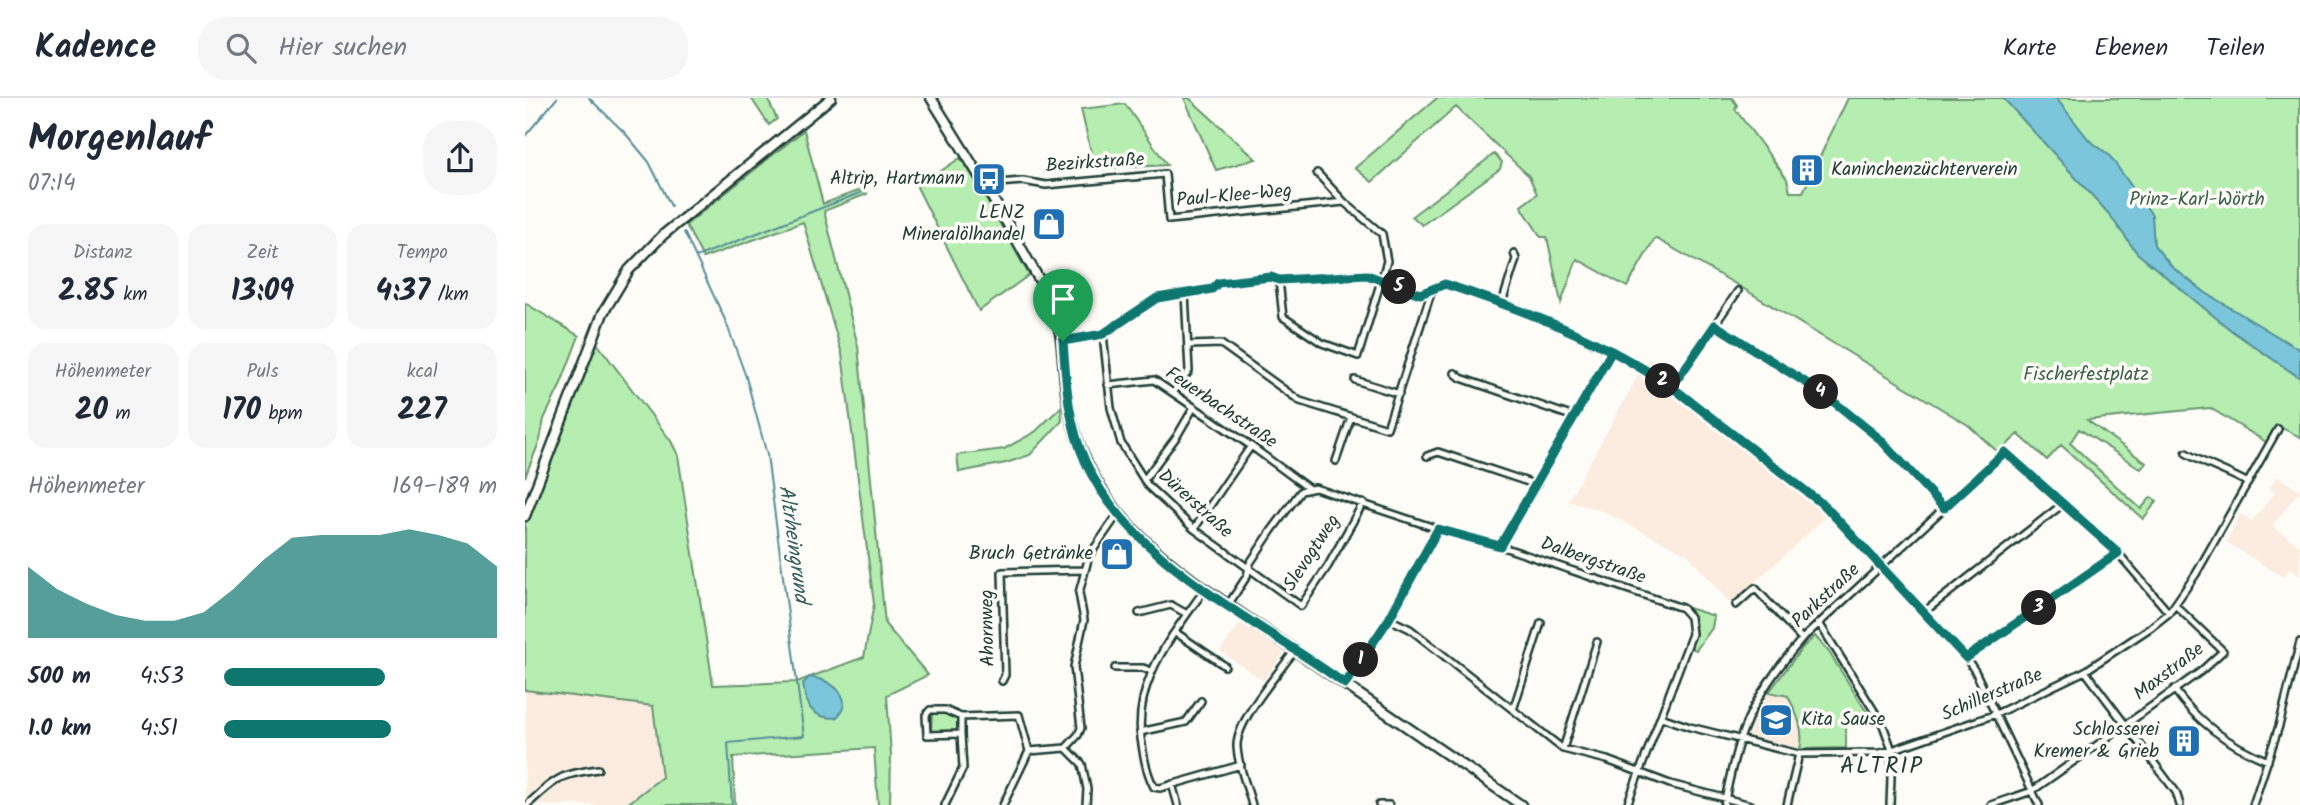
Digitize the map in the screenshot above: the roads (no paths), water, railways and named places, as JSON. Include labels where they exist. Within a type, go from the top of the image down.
[{"type":"street","points":[[525,516],[603,313],[629,270],[663,234],[831,98]]},
{"type":"street","points":[[931,98],[988,187],[1050,300],[1063,341],[1068,405],[1074,429],[1094,479],[1118,514],[1152,548],[1205,589],[1521,805]]},
{"type":"street","name":"Paul-Klee-Weg","points":[[1279,280],[1283,317],[1322,343],[1358,356],[1387,261],[1382,233],[1344,202],[1317,173]]},
{"type":"street","name":"Bezirkstraße","points":[[988,187],[997,183],[1023,181],[1046,185],[1165,174]]},
{"type":"street","name":"Paul-Klee-Weg","points":[[1165,174],[1169,220],[1344,202]]},
{"type":"street","points":[[1501,303],[1516,259],[1514,253]]},
{"type":"street","points":[[1063,341],[1103,334],[1157,298],[1212,289],[1218,283],[1271,277],[1279,280],[1367,275],[1420,294],[1445,284],[1501,303],[1612,351],[1672,387],[1825,506],[1966,658],[2039,805]]},
{"type":"street","points":[[1189,345],[1221,344],[1300,401],[1387,428],[1432,290]]},
{"type":"street","points":[[1672,387],[1738,291]]},
{"type":"street","points":[[1173,393],[1189,371],[1185,293]]},
{"type":"street","points":[[1715,325],[1824,394],[1880,439],[1944,508]]},
{"type":"street","name":"Dürerstraße","points":[[1103,334],[1111,408],[1121,443],[1153,492],[1194,529],[1248,570]]},
{"type":"street","points":[[1500,546],[1612,351]]},
{"type":"street","points":[[1455,373],[1461,378],[1574,417]]},
{"type":"street","name":"Feuerbachstraße","points":[[1108,385],[1154,380],[1308,488]]},
{"type":"street","points":[[1355,380],[1399,394]]},
{"type":"street","points":[[1144,480],[1177,436],[1194,407]]},
{"type":"street","points":[[1336,461],[1351,417]]},
{"type":"street","name":"Schillerstraße","points":[[1661,717],[1799,754],[1880,753],[1996,714],[2085,671],[2169,613],[2196,575],[2278,429]]},
{"type":"street","points":[[1194,529],[1251,446]]},
{"type":"street","points":[[1427,456],[1438,452],[1537,485]]},
{"type":"street","name":"Parkstraße","points":[[1724,802],[1740,739],[1759,696],[1778,668],[1802,639],[2005,452],[2118,553],[2169,613]]},
{"type":"street","points":[[2186,453],[2213,468],[2224,470],[2248,482]]},
{"type":"street","points":[[1228,605],[1247,576],[1249,563],[1301,491],[1308,488]]},
{"type":"street","name":"Dalbergstraße","points":[[1308,488],[1324,490],[1438,529],[1500,546],[1682,608],[1690,617],[1692,634],[1627,805]]},
{"type":"street","name":"Slevogtweg","points":[[1248,570],[1301,606],[1328,566],[1363,503]]},
{"type":"street","points":[[1924,612],[2063,504]]},
{"type":"street","points":[[1029,751],[1066,748],[1081,729],[1074,667],[1084,620],[1079,593],[1089,556],[1118,514]]},
{"type":"street","points":[[1345,684],[1389,619],[1438,529]]},
{"type":"street","points":[[1966,658],[2118,553]]},
{"type":"street","name":"Ahornweg","points":[[1002,681],[1005,675],[1002,572],[1084,570]]},
{"type":"street","points":[[1736,604],[1755,588],[1802,639]]},
{"type":"street","points":[[1205,589],[1151,671],[1141,707],[1140,732],[1144,757],[1153,784],[1160,788],[1241,765]]},
{"type":"street","points":[[1139,613],[1171,605],[1187,614]]},
{"type":"street","name":"Maxstraße","points":[[1991,805],[2032,791],[2200,671],[2223,651],[2175,605]]},
{"type":"street","points":[[1389,619],[1410,629],[1563,749],[1607,760],[1724,802],[1751,805]]},
{"type":"street","points":[[1513,710],[1541,623]]},
{"type":"street","points":[[1819,623],[1882,725],[1892,750],[1890,805]]},
{"type":"street","points":[[1175,632],[1225,666]]},
{"type":"street","points":[[1563,749],[1597,642]]},
{"type":"street","points":[[2253,805],[2268,761],[2300,642]]},
{"type":"street","points":[[1252,805],[1237,742],[1241,726],[1295,650]]},
{"type":"street","points":[[1115,668],[1143,668],[1151,671]]},
{"type":"street","points":[[2085,671],[2176,793],[2180,805]]},
{"type":"street","points":[[2174,690],[2188,709],[2241,750],[2268,761]]},
{"type":"street","points":[[1140,732],[1186,722],[1201,701]]},
{"type":"street","points":[[961,734],[927,734],[926,715],[930,710],[945,710],[961,717],[1019,715],[1029,751],[1003,805]]},
{"type":"street","points":[[945,805],[963,768],[961,717]]},
{"type":"street","points":[[1066,748],[1082,764],[1087,789],[1086,805]]},
{"type":"street","points":[[1787,805],[1799,754]]},
{"type":"street","points":[[527,805],[559,777],[568,773],[598,769]]},
{"type":"street","points":[[1172,784],[1178,805]]},
{"type":"street","points":[[1379,805],[1389,805]]},
{"type":"water","points":[[2003,98],[2056,98],[2089,140],[2109,155],[2152,215],[2154,245],[2172,267],[2206,293],[2300,350],[2300,378],[2232,331],[2137,253],[2108,213]]},
{"type":"water","points":[[809,677],[825,681],[838,690],[844,703],[836,718],[820,716],[811,709],[803,684]]},
{"type":"waterway","points":[[525,136],[557,98]]},
{"type":"waterway","name":"Altrheingrund","points":[[589,98],[625,133],[649,162],[671,206]]},
{"type":"waterway","points":[[696,257],[865,191]]},
{"type":"waterway","name":"Altrheingrund","points":[[684,232],[726,322],[746,377],[767,455],[804,736],[728,743],[732,805]]},
{"type":"place","name":"Kaninchenzüchterverein","points":[[1807,170]]},
{"type":"place","name":"Altrip, Hartmann","points":[[989,179]]},
{"type":"place","name":"LENZ Mineralölhandel","points":[[1049,224]]},
{"type":"place","name":"Bruch Getränke","points":[[1117,554]]},
{"type":"place","name":"Kita Sause","points":[[1776,720]]},
{"type":"place","name":"Schlosserei Kremer & Grieb","points":[[2184,741]]},
{"type":"district","name":"ALTRIP","points":[[1882,767]]},
{"type":"park label","name":"Prinz-Karl-Wörth","points":[[2197,200]]},
{"type":"park label","name":"Fischerfestplatz","points":[[2086,375]]}]
